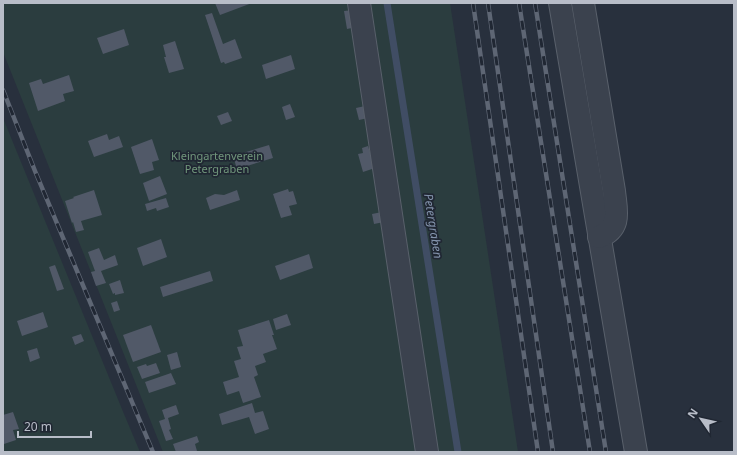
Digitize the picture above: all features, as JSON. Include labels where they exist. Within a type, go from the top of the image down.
[{"type":"lane","points":[[359,3],[427,452]]},
{"type":"lane","points":[[560,3],[636,452]]},
{"type":"lane","points":[[583,3],[614,191],[617,219],[613,228],[599,237]]},
{"type":"green space","name":"Kleingartenverein Petergraben","points":[[3,3],[353,3],[420,452],[163,452],[3,52]]},
{"type":"green space","points":[[364,3],[450,3],[518,452],[432,452]]},
{"type":"green space","points":[[3,118],[124,414],[140,452],[3,452]]},
{"type":"building","points":[[215,3],[252,3],[220,15]]},
{"type":"building","points":[[353,10],[356,27],[347,29],[344,11]]},
{"type":"building","points":[[212,13],[223,44],[235,39],[242,58],[225,64],[224,62],[221,63],[205,15]]},
{"type":"building","points":[[124,29],[129,45],[103,54],[97,38]]},
{"type":"building","points":[[175,41],[184,69],[169,73],[164,57],[166,57],[163,45]]},
{"type":"building","points":[[291,55],[295,69],[266,79],[262,65]]},
{"type":"building","points":[[69,75],[74,91],[63,94],[65,101],[38,111],[29,83],[41,79],[43,84]]},
{"type":"building","points":[[290,104],[295,117],[286,120],[282,107]]},
{"type":"building","points":[[365,106],[368,118],[359,120],[356,108]]},
{"type":"building","points":[[228,112],[232,121],[221,125],[217,116]]},
{"type":"building","points":[[107,134],[109,140],[119,136],[123,147],[94,157],[88,141]]},
{"type":"building","points":[[152,139],[159,160],[152,162],[154,170],[140,174],[131,147]]},
{"type":"building","points":[[269,145],[273,158],[237,169],[233,156]]},
{"type":"building","points":[[368,146],[375,168],[363,172],[358,154],[363,153],[362,148]]},
{"type":"building","points":[[160,176],[167,194],[149,201],[143,183]]},
{"type":"building","points":[[288,189],[289,192],[293,191],[297,204],[289,206],[292,215],[281,218],[273,194]]},
{"type":"building","points":[[94,190],[102,215],[81,221],[84,230],[76,232],[65,201]]},
{"type":"building","points":[[237,190],[240,200],[210,210],[206,198],[215,194],[224,195]]},
{"type":"building","points":[[166,198],[169,207],[157,211],[156,208],[147,211],[145,204]]},
{"type":"building","points":[[382,212],[384,222],[374,224],[372,214]]},
{"type":"building","points":[[161,239],[167,257],[143,266],[137,248]]},
{"type":"building","points":[[99,248],[104,260],[115,255],[118,265],[101,271],[106,283],[96,286],[91,272],[95,271],[88,252]]},
{"type":"building","points":[[309,254],[313,268],[280,280],[275,266]]},
{"type":"building","points":[[55,265],[64,289],[57,291],[49,267]]},
{"type":"building","points":[[210,271],[213,281],[163,297],[160,287]]},
{"type":"building","points":[[120,280],[124,293],[115,295],[115,293],[113,294],[109,284]]},
{"type":"building","points":[[117,301],[120,310],[114,312],[111,303]]},
{"type":"building","points":[[43,312],[48,327],[22,336],[17,321]]},
{"type":"building","points":[[287,314],[291,325],[276,330],[273,319]]},
{"type":"building","points":[[269,320],[277,349],[263,354],[266,362],[255,366],[258,375],[254,377],[261,397],[243,403],[239,391],[227,395],[223,382],[239,377],[234,361],[241,359],[237,347],[243,346],[238,330]]},
{"type":"building","points":[[151,325],[161,352],[133,362],[123,335]]},
{"type":"building","points":[[81,334],[84,341],[75,345],[72,337]]},
{"type":"building","points":[[37,348],[40,358],[30,362],[27,351]]},
{"type":"building","points":[[177,352],[181,367],[171,370],[167,355]]},
{"type":"building","points":[[156,363],[160,373],[142,379],[137,367]]},
{"type":"building","points":[[171,373],[176,384],[149,393],[145,382]]},
{"type":"building","points":[[252,403],[255,413],[263,411],[269,429],[255,434],[249,417],[222,425],[219,414]]},
{"type":"building","points":[[176,405],[179,414],[168,418],[171,429],[169,430],[173,439],[166,441],[159,421],[165,419],[162,410]]},
{"type":"building","points":[[13,412],[19,429],[13,430],[16,440],[4,444],[3,415]]},
{"type":"building","points":[[197,436],[199,442],[195,444],[197,451],[176,452],[173,444]]},
{"type":"waterway","name":"Petergraben","points":[[387,3],[458,452]]},
{"type":"railway","points":[[473,3],[538,452]]},
{"type":"railway","points":[[488,3],[553,452]]},
{"type":"railway","points":[[519,3],[590,452]]},
{"type":"railway","points":[[535,3],[606,452]]},
{"type":"railway","points":[[3,90],[35,171],[153,452]]}]
